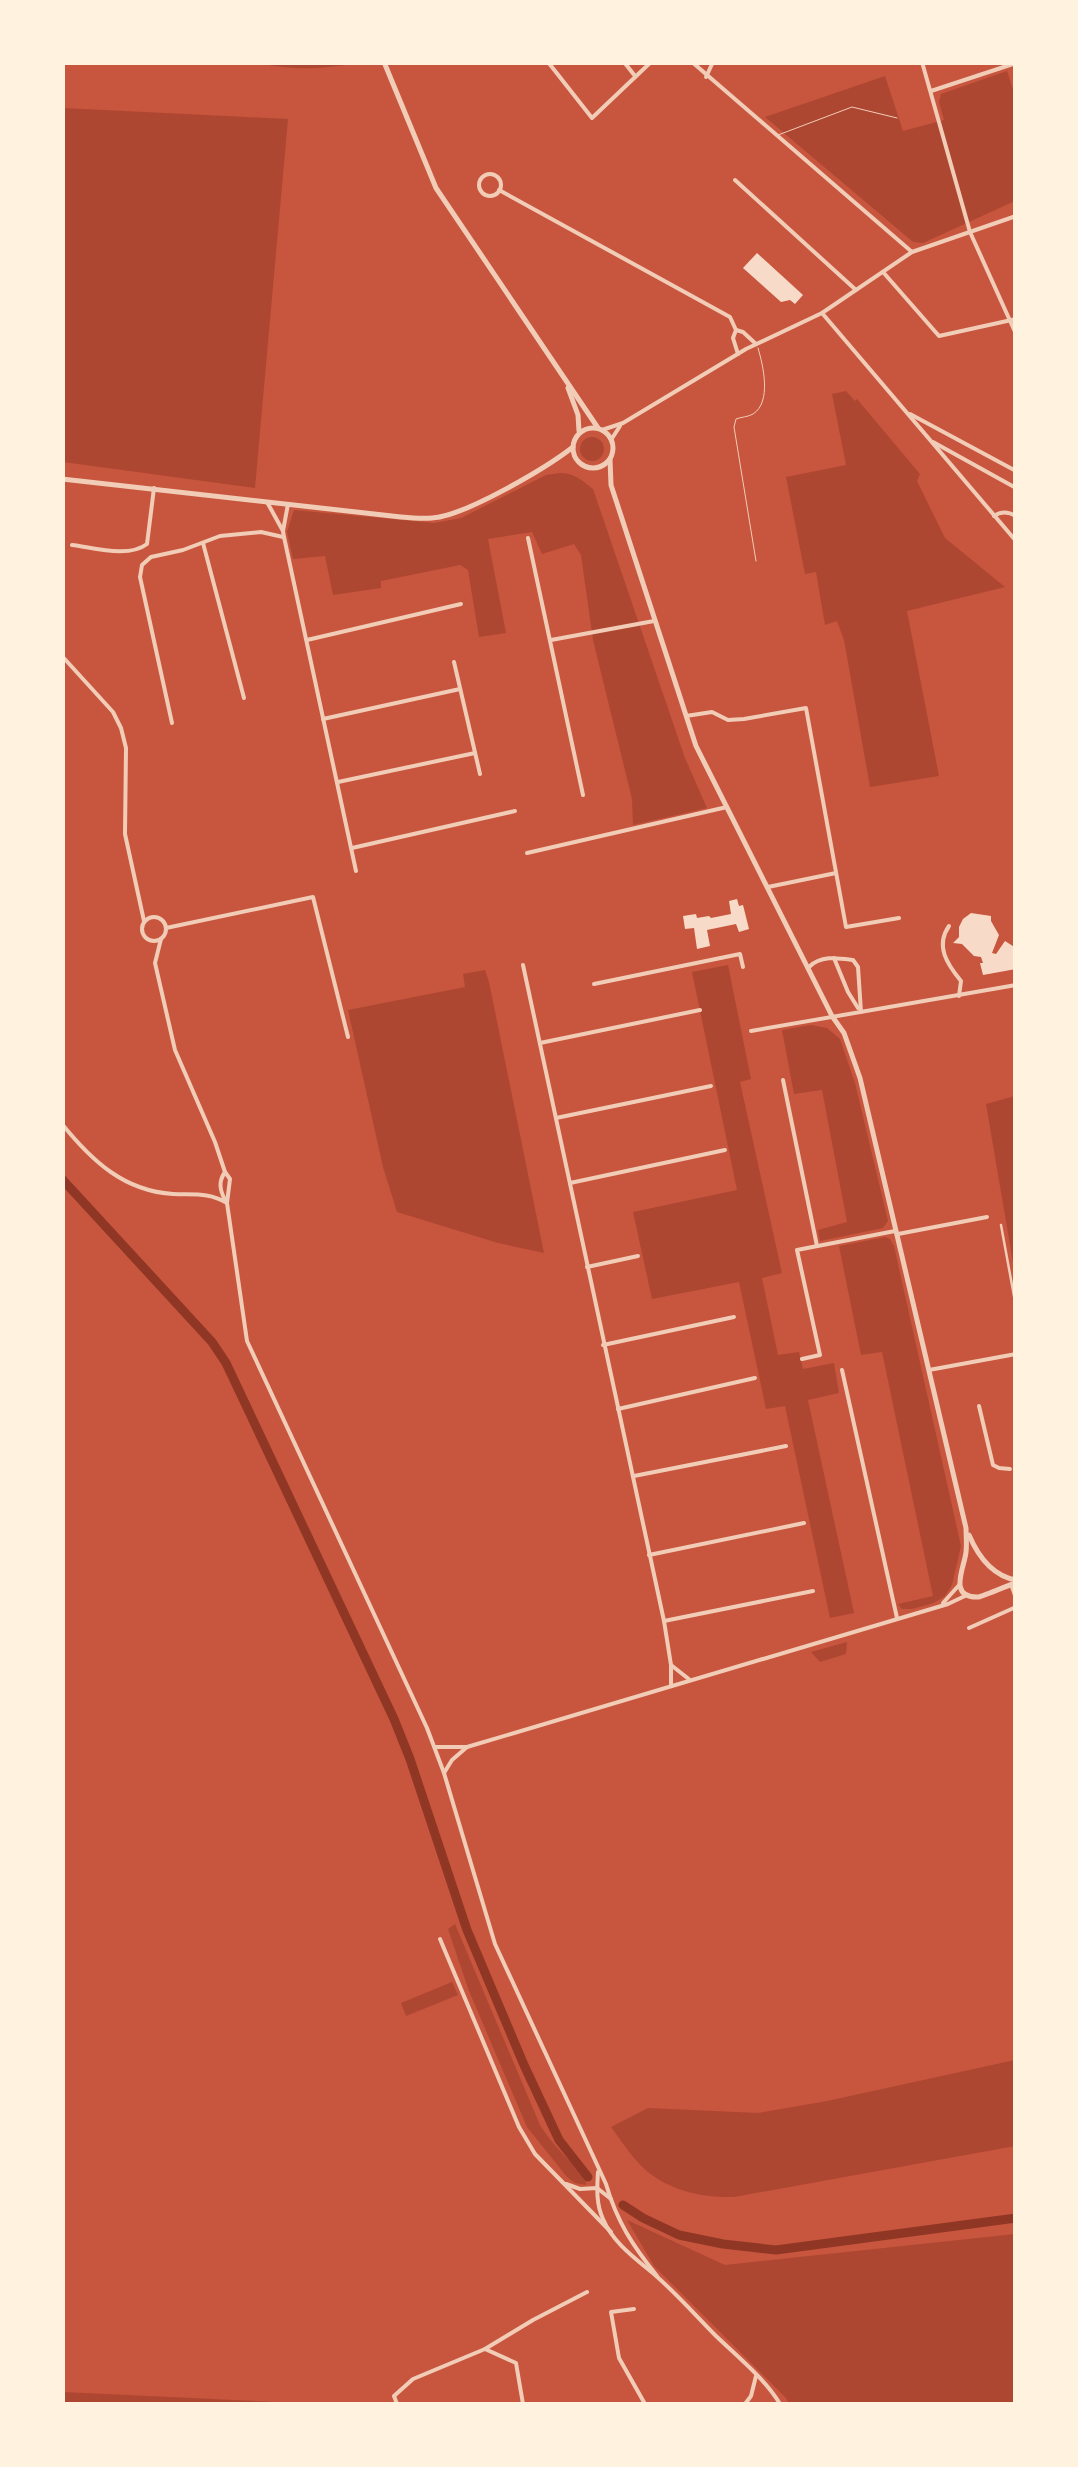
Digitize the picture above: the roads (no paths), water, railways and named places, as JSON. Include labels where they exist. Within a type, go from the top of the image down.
[{"type":"street","points":[[384,62],[436,188],[590,419],[612,440]]},
{"type":"street","points":[[548,62],[592,118],[651,62]]},
{"type":"street","points":[[624,62],[635,76]]},
{"type":"street","points":[[692,62],[912,252]]},
{"type":"street","points":[[706,77],[713,62]]},
{"type":"street","points":[[922,62],[970,232],[1016,334]]},
{"type":"street","points":[[931,92],[1016,63]]},
{"type":"street","points":[[492,174],[498,177],[499,190],[494,195],[484,193],[480,188],[482,178],[492,174]]},
{"type":"street","points":[[735,180],[856,290]]},
{"type":"street","points":[[499,190],[730,318],[736,330],[738,354]]},
{"type":"street","points":[[579,433],[623,423],[738,354],[822,312],[912,252],[1016,216]]},
{"type":"street","points":[[883,272],[938,336],[1012,320]]},
{"type":"street","points":[[822,312],[1016,541]]},
{"type":"street","points":[[736,330],[757,344]]},
{"type":"street","points":[[62,479],[401,518],[434,518],[460,511],[573,447],[579,433],[578,415],[564,376]]},
{"type":"street","points":[[906,412],[1016,471]]},
{"type":"street","points":[[554,461],[578,461],[588,468],[604,465],[613,452],[612,440],[623,423]]},
{"type":"street","points":[[929,440],[1016,488]]},
{"type":"street","points":[[573,447],[578,461]]},
{"type":"street","points":[[610,459],[611,485],[696,746],[844,1033],[860,1078],[966,1528],[982,1560],[1014,1582]]},
{"type":"street","points":[[596,468],[611,485]]},
{"type":"street","points":[[72,545],[124,551],[144,548],[148,544],[154,488]]},
{"type":"street","points":[[267,502],[284,534],[356,870]]},
{"type":"street","points":[[284,534],[288,504]]},
{"type":"street","points":[[994,516],[1016,516]]},
{"type":"street","points":[[172,723],[140,577],[142,565],[152,556],[204,544],[220,536],[246,532],[284,534]]},
{"type":"street","points":[[528,538],[584,795]]},
{"type":"street","points":[[204,544],[244,698]]},
{"type":"street","points":[[307,640],[460,604]]},
{"type":"street","points":[[551,640],[654,621]]},
{"type":"street","points":[[62,656],[113,712],[121,728],[126,748],[124,834],[144,921],[141,928],[151,940],[161,939]]},
{"type":"street","points":[[454,662],[480,774]]},
{"type":"street","points":[[324,719],[460,689]]},
{"type":"street","points":[[686,716],[712,712],[728,720],[744,719],[806,708],[846,927],[899,918]]},
{"type":"street","points":[[337,782],[475,753]]},
{"type":"street","points":[[527,853],[727,807]]},
{"type":"street","points":[[352,848],[515,811]]},
{"type":"street","points":[[768,888],[838,872]]},
{"type":"street","points":[[166,928],[313,897],[348,1037]]},
{"type":"street","points":[[144,921],[156,916],[166,928],[155,963],[175,1050],[216,1142],[225,1172],[220,1187],[227,1203],[247,1341],[435,1747],[496,1944],[606,2184],[619,2222],[657,2276],[774,2393],[780,2404],[770,2404]]},
{"type":"street","points":[[949,926],[942,946],[946,961],[961,980],[959,996]]},
{"type":"street","points":[[594,984],[740,954],[743,967]]},
{"type":"street","points":[[808,968],[813,962],[834,958],[853,960],[858,967],[861,1012]]},
{"type":"street","points":[[834,958],[861,1012]]},
{"type":"street","points":[[523,965],[664,1621],[672,1665],[670,1686]]},
{"type":"street","points":[[752,1030],[1016,986]]},
{"type":"street","points":[[540,1044],[700,1010]]},
{"type":"street","points":[[783,1080],[817,1246]]},
{"type":"street","points":[[556,1118],[711,1086]]},
{"type":"street","points":[[62,1124],[104,1169],[137,1187],[216,1197],[227,1203]]},
{"type":"street","points":[[570,1183],[724,1150]]},
{"type":"street","points":[[802,1359],[820,1355],[797,1250],[987,1218]]},
{"type":"street","points":[[1001,1225],[1016,1307]]},
{"type":"street","points":[[587,1267],[638,1256]]},
{"type":"street","points":[[603,1345],[734,1318]]},
{"type":"street","points":[[929,1370],[1016,1354]]},
{"type":"street","points":[[842,1370],[897,1618]]},
{"type":"street","points":[[618,1409],[754,1378]]},
{"type":"street","points":[[979,1406],[993,1464],[1010,1469]]},
{"type":"street","points":[[633,1477],[786,1446]]},
{"type":"street","points":[[649,1555],[804,1523]]},
{"type":"street","points":[[964,1566],[966,1528]]},
{"type":"street","points":[[982,1560],[972,1560],[959,1574],[960,1584],[968,1594],[982,1597],[1014,1582]]},
{"type":"street","points":[[994,1589],[995,1572]]},
{"type":"street","points":[[1014,1582],[1016,1598]]},
{"type":"street","points":[[939,1606],[960,1584]]},
{"type":"street","points":[[664,1621],[813,1591]]},
{"type":"street","points":[[435,1747],[467,1747],[953,1602],[968,1594]]},
{"type":"street","points":[[969,1628],[1016,1607]]},
{"type":"street","points":[[672,1665],[690,1680]]},
{"type":"street","points":[[444,1773],[467,1747]]},
{"type":"street","points":[[440,1940],[519,2127],[535,2154],[636,2260],[657,2276]]},
{"type":"street","points":[[598,2168],[600,2209],[611,2232]]},
{"type":"street","points":[[563,2182],[580,2189],[597,2188],[611,2200]]},
{"type":"street","points":[[600,2209],[608,2210],[611,2200]]},
{"type":"street","points":[[397,2404],[394,2396],[413,2379],[485,2349],[587,2292]]},
{"type":"street","points":[[634,2309],[611,2312],[619,2358],[645,2404]]},
{"type":"street","points":[[485,2349],[516,2363],[523,2404]]},
{"type":"street","points":[[745,2404],[756,2376]]},
{"type":"lane","points":[[775,136],[852,107],[896,118]]},
{"type":"lane","points":[[756,562],[734,427],[736,420],[753,414],[764,397],[763,366],[757,344]]},
{"type":"waterway","points":[[62,1179],[212,1342],[226,1363],[394,1719],[467,1930],[524,2065],[559,2140],[588,2177]]},
{"type":"waterway","points":[[623,2205],[679,2235],[776,2250],[1016,2218]]}]
